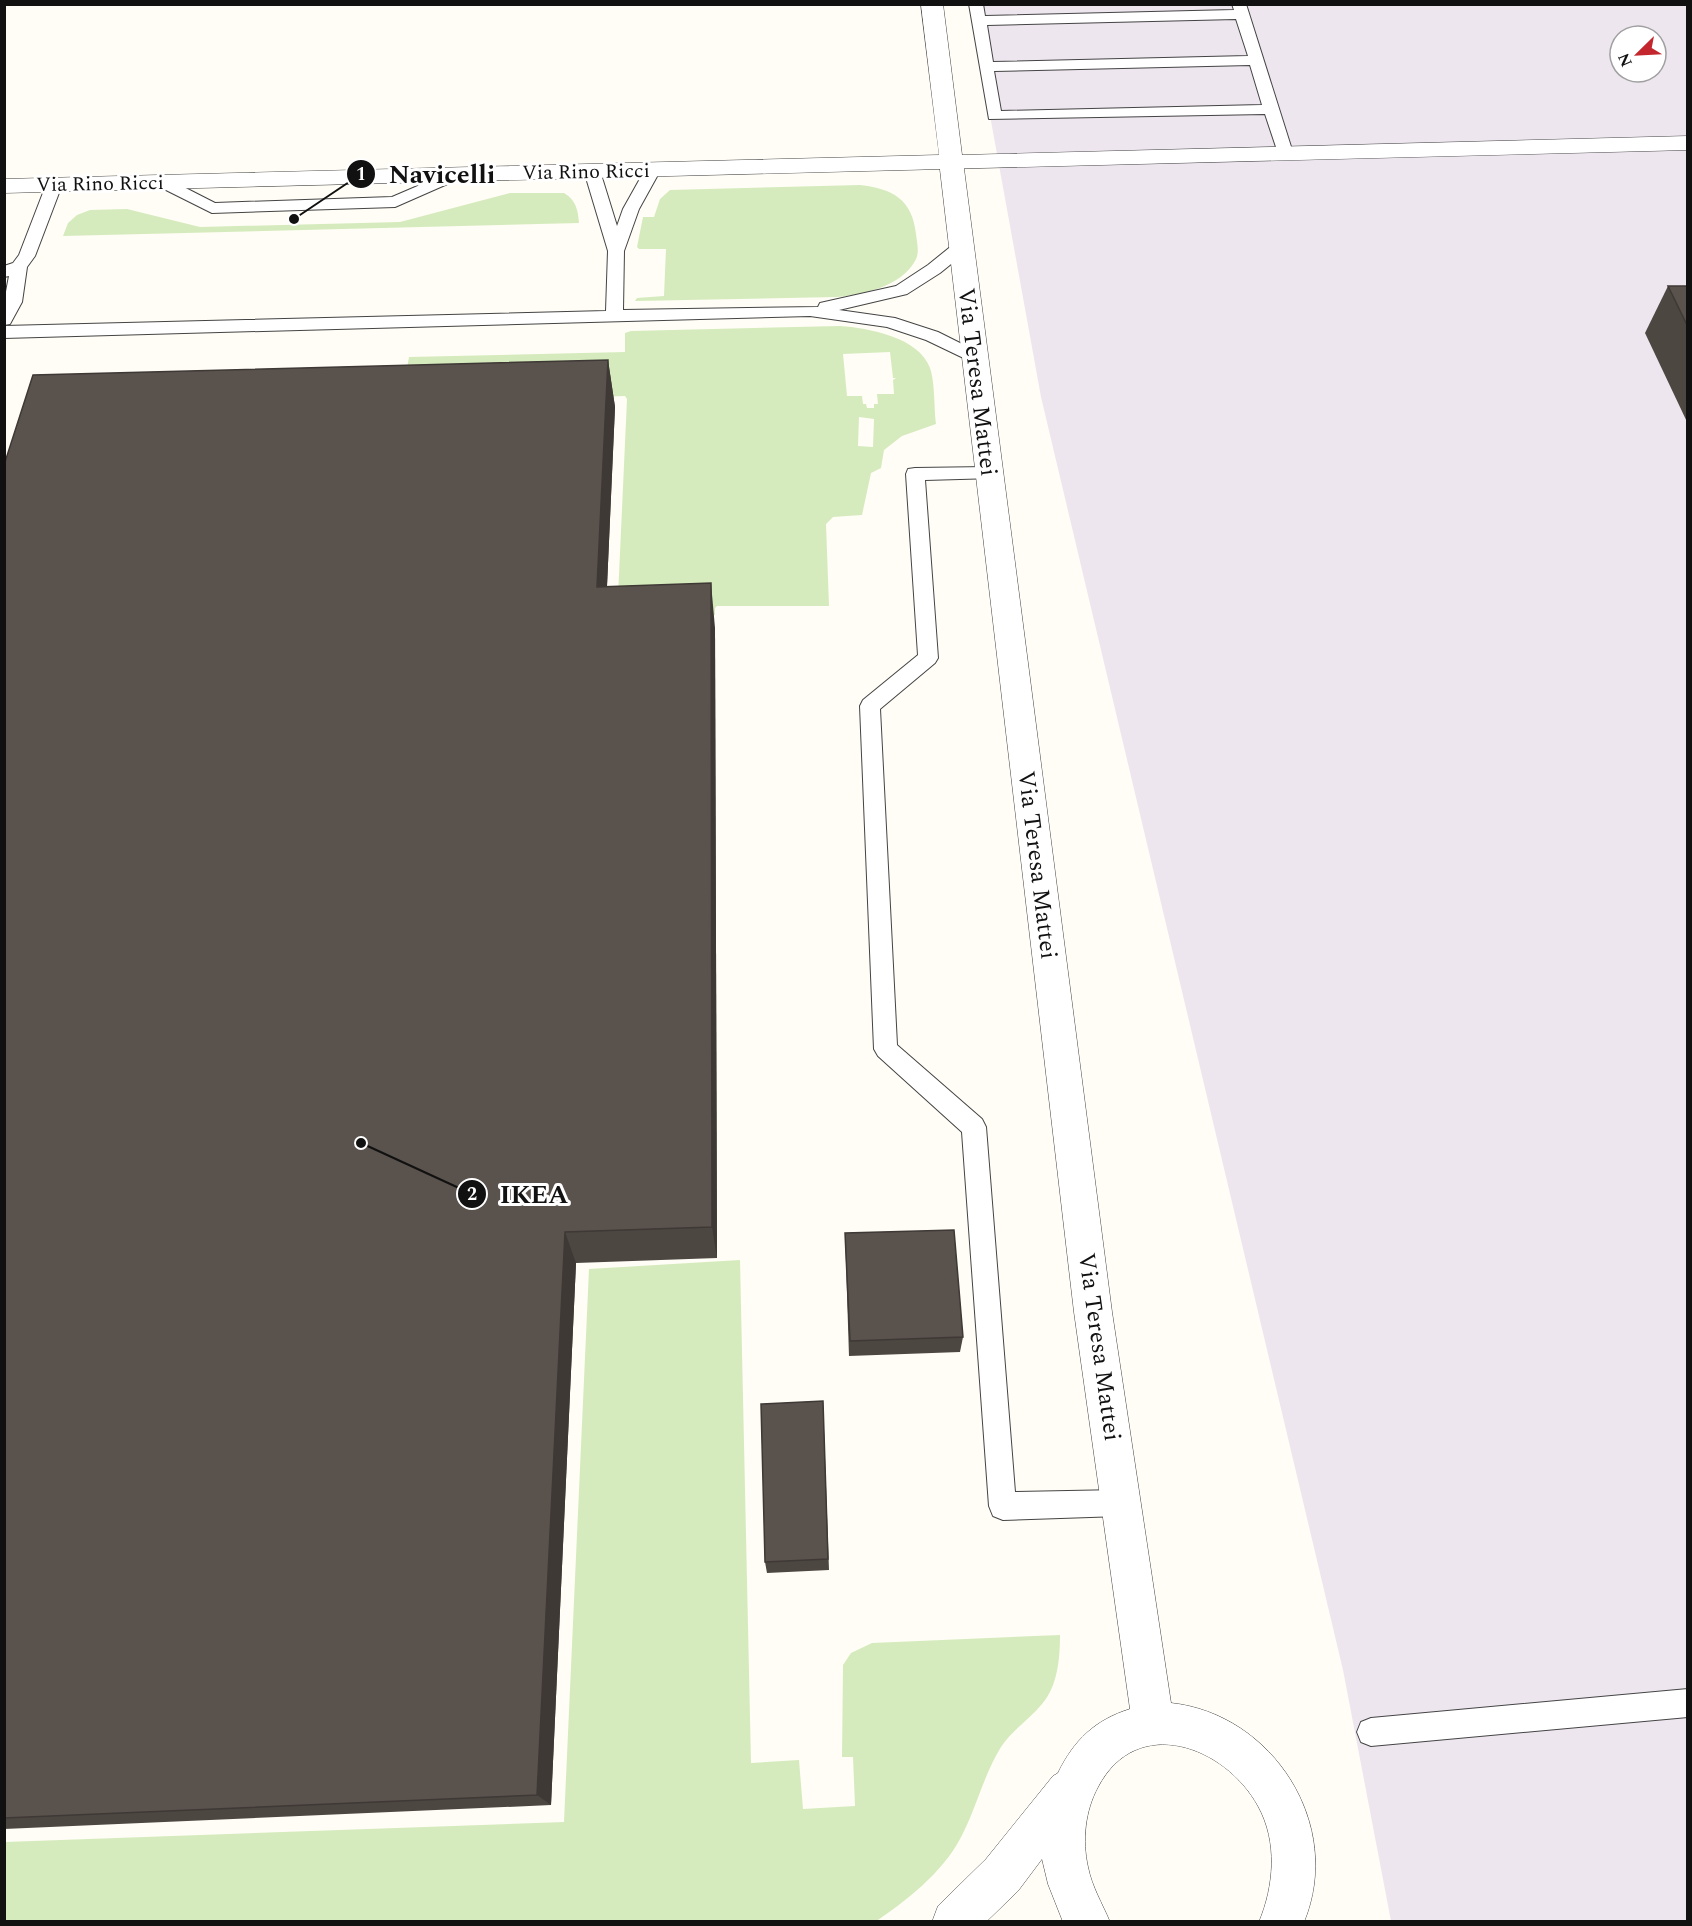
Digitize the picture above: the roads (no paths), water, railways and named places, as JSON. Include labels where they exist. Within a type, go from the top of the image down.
[{"type":"street","name":"Via Teresa Mattei","points":[[932,4],[960,248],[1093,1312],[1153,1723]]},
{"type":"street","name":"Via Rino Ricci","points":[[4,186],[1688,143]]},
{"type":"street","points":[[954,1922],[1002,1875],[1073,1785],[1092,1755],[1120,1734],[1153,1723],[1186,1725],[1220,1736],[1249,1760],[1274,1790],[1289,1829],[1294,1871],[1287,1910],[1281,1922]]},
{"type":"street","points":[[1073,1785],[1062,1822],[1064,1862],[1076,1902],[1088,1922]]},
{"type":"lane","points":[[976,4],[994,116],[1271,109]]},
{"type":"lane","points":[[979,21],[1241,9],[1286,153]]},
{"type":"lane","points":[[986,67],[1257,60]]},
{"type":"lane","points":[[592,171],[616,250]]},
{"type":"lane","points":[[614,316],[616,250],[631,209],[652,171]]},
{"type":"lane","points":[[4,320],[14,302],[12,269],[31,249],[54,185]]},
{"type":"lane","points":[[810,311],[901,290],[934,269],[960,248]]},
{"type":"lane","points":[[4,332],[810,311],[889,322],[932,336],[974,357]]},
{"type":"lane","points":[[988,472],[915,474],[928,658],[870,706],[886,1049],[974,1127],[1003,1506],[1120,1503]]},
{"type":"lane","points":[[1371,1732],[1688,1702]]},
{"type":"place","name":"Navicelli","points":[[294,219]]},
{"type":"place","name":"IKEA","points":[[361,1143]]}]
